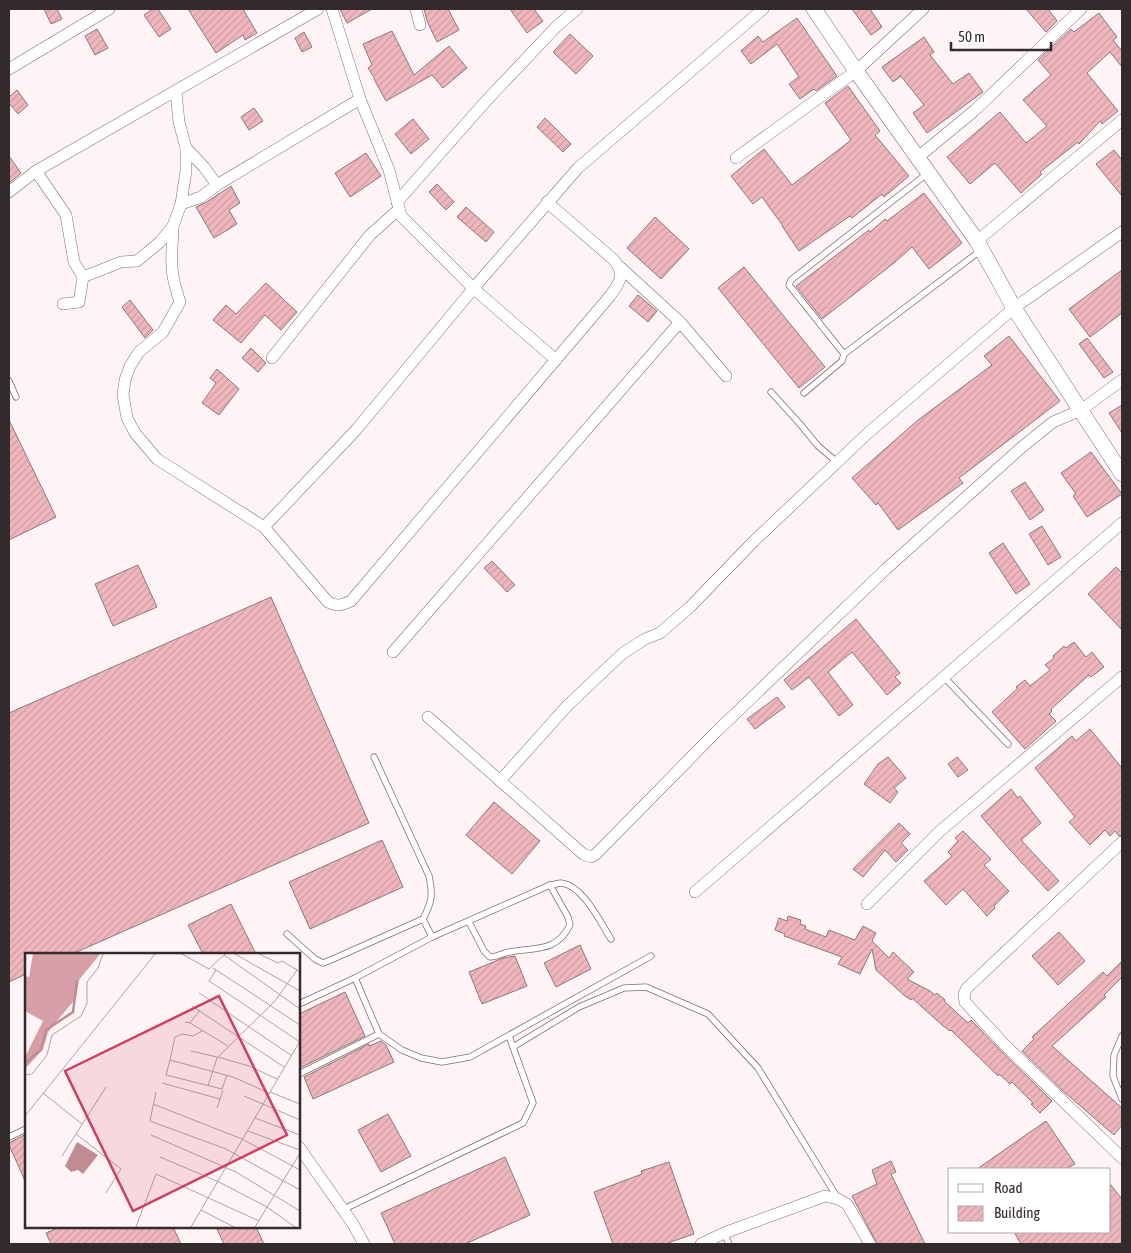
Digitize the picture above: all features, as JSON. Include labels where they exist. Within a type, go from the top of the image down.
[{"type":"street","points":[[9,68],[109,9]]},
{"type":"street","points":[[9,192],[36,171],[318,9]]},
{"type":"street","points":[[332,9],[360,99],[389,170],[401,216],[473,288],[556,360]]},
{"type":"street","points":[[416,9],[420,25]]},
{"type":"street","points":[[272,358],[370,236],[486,101],[556,27],[577,9]]},
{"type":"street","points":[[264,527],[356,430],[473,288],[578,168],[763,9]]},
{"type":"street","points":[[814,9],[979,246],[1014,308],[1122,474]]},
{"type":"street","points":[[736,158],[856,71],[923,9]]},
{"type":"street","points":[[917,158],[974,111],[1081,9]]},
{"type":"street","points":[[176,92],[179,122],[186,148],[186,171],[181,204],[173,226],[172,266],[174,284],[180,302],[163,332],[140,352],[130,366],[125,380],[123,395],[128,418],[135,433],[157,459],[264,527],[328,602],[333,605],[341,606],[351,601],[556,360],[615,289],[621,276],[620,267]]},
{"type":"street","points":[[181,204],[200,198],[217,185],[360,99]]},
{"type":"street","points":[[979,246],[1122,120]]},
{"type":"street","points":[[186,148],[204,167],[217,185]]},
{"type":"street","points":[[36,171],[66,215],[74,262],[83,277],[79,302],[63,304]]},
{"type":"street","points":[[547,202],[614,260],[680,322],[726,376]]},
{"type":"street","points":[[83,277],[122,262],[137,261],[160,242],[173,226]]},
{"type":"street","points":[[500,781],[567,706],[623,653],[645,639],[660,633],[690,607],[754,541],[837,462],[1014,308],[1122,232]]},
{"type":"street","points":[[393,652],[680,322]]},
{"type":"street","points":[[428,718],[583,854],[590,857],[596,854],[715,733],[886,569],[1022,447],[1053,422],[1081,410],[1122,380]]},
{"type":"street","points":[[695,892],[1122,523]]},
{"type":"street","points":[[867,904],[940,831],[1122,677]]},
{"type":"street","points":[[1122,842],[967,988],[964,994],[965,1002],[1004,1044],[1122,1158]]},
{"type":"street","points":[[300,1148],[364,1244]]},
{"type":"street","points":[[701,1244],[724,1233],[826,1196],[838,1198],[847,1204],[870,1244]]},
{"type":"lane","points":[[844,354],[788,286],[791,280],[928,173]]},
{"type":"lane","points":[[804,393],[842,361],[844,354],[979,246]]},
{"type":"lane","points":[[9,381],[16,398]]},
{"type":"lane","points":[[771,392],[818,446],[837,462]]},
{"type":"lane","points":[[944,677],[1008,744]]},
{"type":"lane","points":[[287,934],[315,959],[323,962],[423,919],[430,907],[433,893],[429,876],[374,757]]},
{"type":"lane","points":[[300,1004],[355,978],[432,937],[550,885],[562,883],[578,891],[611,939]]},
{"type":"lane","points":[[469,922],[484,951],[490,957],[551,945],[564,936],[570,925],[568,916],[550,885]]},
{"type":"lane","points":[[423,919],[432,937]]},
{"type":"lane","points":[[355,978],[379,1034],[402,1050],[422,1058],[442,1062],[470,1057],[652,956]]},
{"type":"lane","points":[[513,1046],[579,1007],[624,988],[646,987],[708,1014],[758,1068],[838,1198]]},
{"type":"lane","points":[[300,1074],[379,1034]]},
{"type":"lane","points":[[342,1210],[523,1123],[533,1103],[509,1036]]},
{"type":"lane","points":[[1122,1036],[1114,1055],[1112,1076],[1122,1099]]},
{"type":"lane","points":[[9,1137],[25,1129]]},
{"type":"lane","points":[[724,1233],[729,1244]]},
{"type":"building","points":[[44,9],[57,9],[62,19],[51,24]]},
{"type":"building","points":[[153,9],[158,9],[171,29],[159,37],[144,15]]},
{"type":"building","points":[[188,9],[243,9],[257,33],[245,40],[243,35],[216,53]]},
{"type":"building","points":[[340,9],[372,9],[347,23]]},
{"type":"building","points":[[424,9],[448,9],[459,30],[437,42],[427,21]]},
{"type":"building","points":[[510,9],[534,9],[543,21],[527,33]]},
{"type":"building","points":[[852,9],[870,9],[882,27],[871,35]]},
{"type":"building","points":[[1026,9],[1048,9],[1057,21],[1046,32]]},
{"type":"building","points":[[1099,13],[1117,37],[1113,40],[1122,51],[1122,67],[1110,52],[1087,73],[1118,111],[1102,124],[1100,121],[1079,144],[1078,142],[1040,172],[1042,174],[1021,193],[995,163],[970,184],[947,157],[1000,112],[1026,143],[1047,126],[1023,100],[1051,75],[1038,60],[1071,29],[1074,32]]},
{"type":"building","points":[[797,18],[837,76],[816,91],[814,89],[800,99],[789,84],[799,77],[777,44],[751,64],[741,51],[758,36],[763,42]]},
{"type":"building","points":[[97,29],[108,48],[95,55],[85,36]]},
{"type":"building","points":[[392,31],[414,75],[449,46],[467,68],[443,88],[432,75],[386,101],[368,68],[372,65],[363,44]]},
{"type":"building","points":[[304,32],[312,47],[302,52],[295,38]]},
{"type":"building","points":[[570,34],[593,56],[576,74],[553,52]]},
{"type":"building","points":[[924,37],[934,52],[930,55],[953,84],[969,73],[983,92],[927,133],[913,113],[924,105],[901,76],[893,82],[882,67]]},
{"type":"building","points":[[848,86],[880,131],[875,135],[909,176],[884,197],[882,194],[852,218],[850,216],[799,251],[762,197],[753,204],[731,176],[764,149],[792,185],[837,151],[851,140],[825,103]]},
{"type":"building","points":[[17,90],[28,105],[18,114],[9,103],[9,97]]},
{"type":"building","points":[[254,108],[263,121],[249,130],[241,117]]},
{"type":"building","points":[[545,118],[571,144],[563,152],[537,127]]},
{"type":"building","points":[[413,119],[429,139],[411,154],[395,134]]},
{"type":"building","points":[[1114,150],[1122,160],[1122,196],[1096,164]]},
{"type":"building","points":[[366,153],[381,176],[350,197],[335,173]]},
{"type":"building","points":[[9,156],[21,173],[9,183]]},
{"type":"building","points":[[437,184],[454,202],[446,210],[429,192]]},
{"type":"building","points":[[231,186],[240,203],[229,210],[237,224],[214,238],[196,207]]},
{"type":"building","points":[[924,193],[962,243],[929,269],[912,247],[822,319],[796,286],[869,230],[870,232],[885,219],[887,221]]},
{"type":"building","points":[[466,207],[494,232],[486,242],[457,217]]},
{"type":"building","points":[[655,217],[689,249],[661,279],[627,248]]},
{"type":"building","points":[[744,267],[825,367],[799,388],[718,288]]},
{"type":"building","points":[[1122,270],[1122,313],[1090,337],[1069,309]]},
{"type":"building","points":[[266,283],[297,312],[281,330],[265,315],[241,343],[213,320],[226,305],[236,314]]},
{"type":"building","points":[[638,295],[657,311],[648,322],[629,306]]},
{"type":"building","points":[[130,300],[153,330],[145,338],[122,307]]},
{"type":"building","points":[[1009,336],[1060,401],[959,478],[963,483],[898,530],[878,503],[876,505],[852,478],[918,420],[992,365],[984,356]]},
{"type":"building","points":[[1087,338],[1113,372],[1104,378],[1079,344]]},
{"type":"building","points":[[251,348],[266,363],[258,372],[242,358]]},
{"type":"building","points":[[217,369],[239,389],[219,415],[202,403],[216,383],[210,378]]},
{"type":"building","points":[[1122,405],[1122,433],[1109,413]]},
{"type":"building","points":[[9,420],[56,517],[9,540]]},
{"type":"building","points":[[1091,452],[1122,494],[1087,517],[1073,496],[1076,494],[1061,473]]},
{"type":"building","points":[[1025,482],[1044,510],[1030,520],[1011,491]]},
{"type":"building","points":[[1042,526],[1061,557],[1048,565],[1029,534]]},
{"type":"building","points":[[1003,543],[1030,584],[1016,594],[989,553]]},
{"type":"building","points":[[492,561],[515,585],[507,592],[484,568]]},
{"type":"building","points":[[138,565],[157,607],[113,626],[95,584]]},
{"type":"building","points":[[1116,567],[1122,573],[1122,630],[1088,594]]},
{"type":"building","points":[[271,597],[369,823],[74,953],[25,953],[25,974],[9,982],[9,713]]},
{"type":"building","points":[[856,619],[900,673],[895,677],[901,683],[887,695],[852,652],[828,672],[853,705],[839,716],[809,677],[792,690],[784,680]]},
{"type":"building","points":[[1074,642],[1086,657],[1092,652],[1104,667],[1091,677],[1089,675],[1051,709],[1052,711],[1049,714],[1056,721],[1025,749],[992,712],[1025,680],[1030,686],[1050,670],[1045,665],[1064,646],[1066,648]]},
{"type":"building","points":[[777,697],[785,707],[755,729],[747,719]]},
{"type":"building","points":[[1090,729],[1122,768],[1122,835],[1119,836],[1115,831],[1110,836],[1105,830],[1090,845],[1069,822],[1075,817],[1035,768],[1072,736],[1076,741]]},
{"type":"building","points":[[888,757],[906,778],[894,788],[898,792],[890,803],[864,784],[878,764]]},
{"type":"building","points":[[957,757],[968,770],[958,777],[948,764]]},
{"type":"building","points":[[1011,789],[1018,798],[1020,796],[1041,823],[1022,841],[1059,881],[1048,891],[981,816]]},
{"type":"building","points":[[494,802],[540,841],[512,874],[466,835]]},
{"type":"building","points":[[899,823],[910,834],[901,843],[908,850],[896,862],[885,850],[863,877],[853,869]]},
{"type":"building","points":[[963,831],[991,859],[984,865],[1009,891],[987,916],[963,889],[946,905],[924,881],[952,856],[948,852],[958,841],[955,838]]},
{"type":"building","points":[[382,840],[403,887],[310,929],[289,882]]},
{"type":"building","points":[[231,904],[256,953],[202,953],[188,925]]},
{"type":"building","points":[[788,916],[801,920],[800,924],[806,926],[805,929],[826,937],[829,930],[855,940],[863,926],[876,933],[872,941],[889,958],[893,952],[914,972],[907,979],[935,995],[937,993],[968,1023],[971,1020],[1052,1101],[1040,1113],[1031,1104],[1033,1103],[1012,1082],[1010,1084],[999,1074],[998,1076],[951,1030],[942,1025],[912,998],[911,1000],[905,996],[876,970],[872,949],[860,974],[838,964],[842,957],[784,936],[785,934],[775,930],[779,918],[787,921]]},
{"type":"building","points":[[1059,932],[1085,961],[1058,985],[1032,956]]},
{"type":"building","points":[[580,945],[591,969],[556,987],[544,963]]},
{"type":"building","points":[[515,956],[527,986],[482,1004],[469,972],[503,958]]},
{"type":"building","points":[[1122,961],[1122,977],[1104,995],[1106,997],[1052,1046],[1122,1108],[1122,1125],[1114,1135],[1063,1091],[1022,1051],[1034,1039],[1032,1037],[1103,972],[1107,976]]},
{"type":"building","points":[[345,992],[365,1036],[300,1068],[300,1014]]},
{"type":"building","points":[[381,1041],[386,1045],[394,1062],[313,1099],[304,1077],[369,1044],[369,1046]]},
{"type":"building","points":[[388,1114],[411,1156],[381,1172],[358,1130]]},
{"type":"building","points":[[1046,1121],[1075,1164],[1068,1168],[978,1168]]},
{"type":"building","points":[[25,1135],[25,1181],[9,1145],[9,1143]]},
{"type":"building","points":[[505,1157],[530,1215],[465,1244],[395,1244],[381,1213]]},
{"type":"building","points":[[891,1161],[896,1172],[891,1174],[925,1244],[877,1244],[852,1196],[877,1184],[872,1170]]},
{"type":"building","points":[[669,1162],[694,1234],[665,1244],[613,1244],[594,1192],[642,1174],[641,1171]]},
{"type":"building","points":[[1111,1185],[1122,1199],[1122,1244],[1021,1244],[1015,1233],[1111,1233]]},
{"type":"building","points":[[58,1228],[173,1228],[181,1244],[51,1244],[46,1233]]},
{"type":"building","points":[[216,1228],[256,1228],[264,1244],[224,1244]]}]
